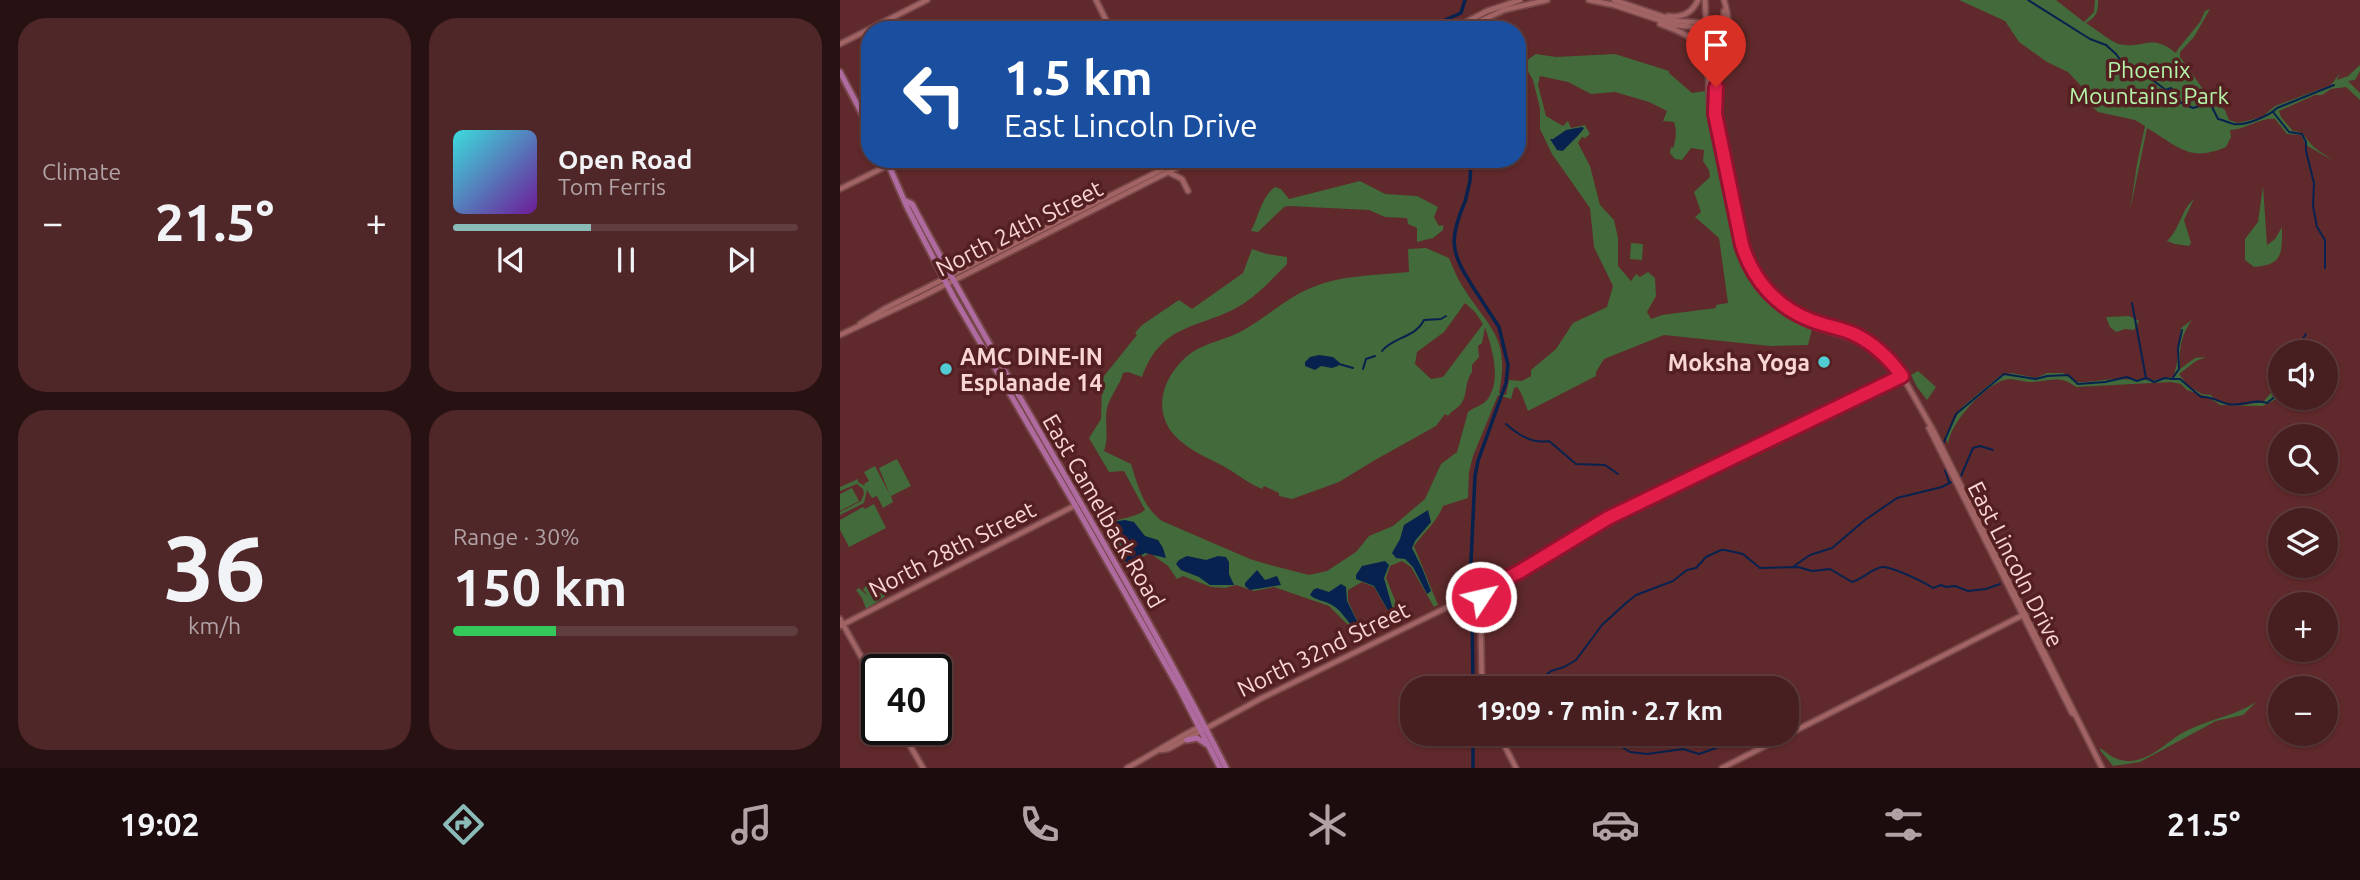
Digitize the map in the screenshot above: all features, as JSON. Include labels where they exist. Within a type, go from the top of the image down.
[{"type":"main road","points":[[885,21],[926,0]]},
{"type":"main road","points":[[1096,0],[1106,21]]},
{"type":"main road","points":[[1468,21],[1487,11],[1520,0]]},
{"type":"main road","points":[[1480,21],[1510,8],[1547,0]]},
{"type":"main road","points":[[1590,0],[1674,25],[1718,25],[1724,19],[1723,0]]},
{"type":"main road","points":[[1614,0],[1681,22],[1707,25]]},
{"type":"main road","points":[[1651,12],[1681,16],[1689,12],[1698,0]]},
{"type":"main road","name":"East Lincoln Drive","points":[[1705,0],[1712,93],[1732,208]]},
{"type":"main road","name":"East Lincoln Drive","points":[[1723,0],[1729,22],[1729,38],[1712,93],[1710,114],[1742,259],[1760,289],[1778,307],[1796,319],[1853,339],[1880,353],[1902,376],[2102,768]]},
{"type":"main road","points":[[1640,14],[1687,35],[1698,43],[1712,93]]},
{"type":"main road","points":[[840,44],[861,33]]},
{"type":"main road","points":[[840,72],[861,112]]},
{"type":"main road","points":[[840,190],[879,168]]},
{"type":"main road","name":"East Camelback Road","points":[[890,168],[906,201],[912,204],[968,320],[985,343]]},
{"type":"main road","name":"North 24th Street","points":[[858,326],[897,309],[1003,249],[1167,168]]},
{"type":"main road","name":"North 24th Street","points":[[840,335],[880,311],[995,260],[1172,168]]},
{"type":"main road","points":[[1165,174],[1180,177],[1188,191]]},
{"type":"main road","name":"East Lincoln Drive","points":[[1737,232],[1748,262],[1758,279],[1780,303],[1803,317],[1855,334],[1879,349],[1880,353]]},
{"type":"main road","points":[[995,260],[1003,249],[1042,235]]},
{"type":"main road","name":"East Camelback Road","points":[[949,280],[980,330],[989,351],[1204,728],[1220,768]]},
{"type":"main road","points":[[890,306],[904,305]]},
{"type":"main road","points":[[880,311],[897,309]]},
{"type":"main road","points":[[968,320],[980,330]]},
{"type":"main road","points":[[1879,387],[1893,376],[1889,361]]},
{"type":"main road","name":"North 32nd Street","points":[[1161,750],[1166,744],[1204,728],[1519,572],[1608,518],[1902,376]]},
{"type":"main road","name":"East Lincoln Drive","points":[[1954,477],[2075,715]]},
{"type":"main road","name":"North 28th Street","points":[[841,623],[1077,504]]},
{"type":"main road","points":[[1478,593],[1481,676]]},
{"type":"main road","points":[[1722,768],[2022,615]]},
{"type":"main road","points":[[841,623],[861,657]]},
{"type":"main road","name":"East Camelback Road","points":[[1204,728],[1208,746],[1226,768]]},
{"type":"main road","name":"North 32nd Street","points":[[1127,768],[1187,740],[1204,728]]},
{"type":"main road","points":[[1187,740],[1200,738],[1208,746]]},
{"type":"main road","points":[[910,745],[923,768]]},
{"type":"main road","points":[[1505,746],[1516,768]]},
{"type":"green space","name":"Phoenix Mountains Park","points":[[1959,0],[2056,0],[2084,22],[2094,12],[2095,0],[2098,0],[2096,14],[2086,23],[2103,35],[2119,44],[2160,44],[2176,53],[2200,22],[2205,11],[2210,9],[2194,37],[2180,52],[2180,57],[2208,96],[2225,110],[2229,120],[2238,123],[2262,117],[2275,106],[2331,85],[2340,73],[2337,80],[2348,76],[2360,65],[2355,80],[2348,81],[2360,93],[2360,100],[2346,87],[2331,89],[2279,111],[2293,131],[2302,133],[2313,146],[2332,160],[2306,145],[2301,135],[2287,134],[2275,119],[2230,130],[2231,137],[2226,147],[2202,153],[2184,150],[2147,128],[2130,211],[2145,126],[2135,120],[2098,112],[2089,104],[2082,87],[2068,72],[2047,62],[2019,42],[2005,21]]},
{"type":"green space","points":[[1536,54],[1556,57],[1615,54],[1669,71],[1692,93],[1706,91],[1710,122],[1740,258],[1753,281],[1769,300],[1812,329],[1808,345],[1770,346],[1664,335],[1604,359],[1596,376],[1528,411],[1517,387],[1514,388],[1511,399],[1498,395],[1473,456],[1468,498],[1443,506],[1434,522],[1414,546],[1438,605],[1434,607],[1411,567],[1402,561],[1390,566],[1386,578],[1400,620],[1395,623],[1374,587],[1362,582],[1348,590],[1348,601],[1365,637],[1358,640],[1355,632],[1329,606],[1274,587],[1254,591],[1236,585],[1225,588],[1211,587],[1183,576],[1177,579],[1168,566],[1150,553],[1128,565],[1125,564],[1108,525],[1145,510],[1124,471],[1109,472],[1089,438],[1101,419],[1100,381],[1142,325],[1179,300],[1192,309],[1243,273],[1252,249],[1287,257],[1287,264],[1243,304],[1172,336],[1161,345],[1142,377],[1123,373],[1107,410],[1104,451],[1131,464],[1146,503],[1162,521],[1250,559],[1309,575],[1327,571],[1356,552],[1369,536],[1393,526],[1425,499],[1441,464],[1457,452],[1468,412],[1485,402],[1492,392],[1494,364],[1485,327],[1482,343],[1478,346],[1479,357],[1472,365],[1463,400],[1448,416],[1445,414],[1436,426],[1339,482],[1292,499],[1279,496],[1279,493],[1264,486],[1262,489],[1253,485],[1194,451],[1175,436],[1167,425],[1162,403],[1168,381],[1182,361],[1197,350],[1240,332],[1294,296],[1313,287],[1348,278],[1409,272],[1408,249],[1426,248],[1449,258],[1459,281],[1488,322],[1499,344],[1502,373],[1499,393],[1506,395],[1509,380],[1522,381],[1531,376],[1531,370],[1556,349],[1573,323],[1607,307],[1613,286],[1594,247],[1590,208],[1552,154],[1540,129],[1540,108],[1533,80],[1526,68],[1526,61]],"holes":[[[1540,76],[1568,82],[1591,94],[1615,92],[1649,102],[1667,111],[1663,121],[1674,122],[1676,129],[1670,153],[1675,159],[1682,160],[1691,148],[1704,150],[1703,161],[1710,177],[1694,192],[1701,212],[1695,217],[1719,238],[1728,303],[1716,305],[1716,308],[1662,315],[1651,319],[1647,312],[1656,296],[1655,278],[1648,272],[1640,277],[1636,274],[1631,281],[1618,266],[1618,238],[1614,220],[1600,205],[1590,166],[1578,143],[1582,137],[1590,134],[1585,125],[1571,128],[1568,121],[1563,126],[1546,116],[1538,85]],[[1465,303],[1483,324],[1443,377],[1431,379],[1415,364],[1417,352],[1444,332]]]},
{"type":"green space","points":[[1360,181],[1385,194],[1417,196],[1438,207],[1434,217],[1439,226],[1443,225],[1443,230],[1433,238],[1417,242],[1417,228],[1408,224],[1407,218],[1385,217],[1369,210],[1289,206],[1284,207],[1258,232],[1251,231],[1263,201],[1275,187],[1281,189],[1289,199]]},
{"type":"green space","points":[[2263,186],[2267,245],[2275,239],[2282,227],[2282,244],[2276,261],[2254,267],[2245,260],[2245,239],[2258,222]]},
{"type":"green space","points":[[2194,199],[2184,220],[2191,243],[2189,246],[2167,241],[2186,209]]},
{"type":"green space","points":[[1631,243],[1643,244],[1642,260],[1630,259]]},
{"type":"green space","points":[[2129,316],[2139,321],[2134,330],[2116,332],[2110,327],[2106,317]]},
{"type":"green space","points":[[2192,320],[2181,344],[2180,369],[2195,358],[2206,357],[2179,374],[2188,386],[2202,394],[2211,395],[2217,402],[2236,405],[2220,405],[2208,397],[2187,390],[2181,384],[2171,382],[2076,387],[2063,380],[2032,382],[2008,379],[1993,385],[1968,408],[1950,435],[1948,444],[1945,436],[1962,407],[2001,375],[2012,373],[2036,378],[2047,373],[2063,373],[2076,382],[2173,377],[2181,328]]},
{"type":"green space","points":[[1918,371],[1936,387],[1927,400],[1911,375]]},
{"type":"green space","points":[[2268,396],[2268,403],[2263,406],[2242,406],[2264,401]]},
{"type":"green space","points":[[897,459],[911,486],[891,496],[893,502],[883,508],[877,496],[872,498],[867,490],[864,503],[840,515],[840,512],[861,501],[864,494],[857,484],[840,491],[840,487],[858,479],[858,482],[865,486],[869,481],[864,472],[875,466],[890,495],[879,468]]},
{"type":"green space","points":[[852,488],[859,501],[840,511],[840,494]]},
{"type":"green space","points":[[874,504],[886,528],[849,547],[840,530],[840,520]]},
{"type":"green space","points":[[871,581],[867,587],[869,592],[875,593],[883,588],[889,594],[866,609],[856,590],[859,588],[868,596],[863,589]]},
{"type":"green space","points":[[2256,702],[2243,715],[2216,721],[2140,762],[2113,766],[2100,750],[2120,760],[2145,758],[2186,731]]},
{"type":"water","points":[[1582,127],[1582,131],[1563,151],[1557,150],[1550,139],[1566,130]]},
{"type":"water","points":[[1310,357],[1333,357],[1340,363],[1332,368],[1321,366],[1315,370],[1305,366]]},
{"type":"water","points":[[1428,510],[1431,522],[1412,548],[1431,591],[1427,594],[1413,567],[1405,559],[1396,558],[1392,553],[1404,525]]},
{"type":"water","points":[[1112,522],[1134,522],[1145,536],[1158,540],[1166,558],[1145,553],[1127,564],[1121,544],[1109,526]]},
{"type":"water","points":[[1187,556],[1206,560],[1218,556],[1226,557],[1234,585],[1210,585],[1181,570],[1176,564]]},
{"type":"water","points":[[1385,561],[1389,565],[1384,578],[1393,610],[1389,612],[1374,586],[1356,579],[1362,566]]},
{"type":"water","points":[[1257,570],[1265,580],[1277,576],[1281,585],[1250,590],[1245,583]]},
{"type":"water","points":[[1341,584],[1346,587],[1347,601],[1359,625],[1356,629],[1336,608],[1310,595],[1317,588],[1329,592]]},
{"type":"waterway","points":[[1443,21],[1461,13],[1465,0]]},
{"type":"waterway","points":[[2028,0],[2090,39],[2106,45],[2127,69],[2151,79],[2166,90],[2171,88],[2175,92],[2175,100],[2193,108],[2210,103],[2218,119],[2232,124],[2257,120],[2277,108],[2334,85]]},
{"type":"waterway","points":[[2273,112],[2289,132],[2302,134],[2306,142],[2314,183],[2313,206],[2317,227],[2325,240],[2325,268]]},
{"type":"waterway","points":[[1465,202],[1471,168]]},
{"type":"waterway","points":[[1464,204],[1456,226],[1454,244],[1459,262],[1470,282]]},
{"type":"waterway","points":[[1471,284],[1499,327],[1508,365],[1506,383],[1475,476],[1471,592]]},
{"type":"waterway","points":[[2132,303],[2146,378]]},
{"type":"waterway","points":[[1382,351],[1410,334],[1424,320],[1446,316]]},
{"type":"waterway","points":[[1944,442],[1956,414],[2004,374],[2036,379],[2068,375],[2078,384],[2127,377],[2137,381],[2146,378],[2154,382],[2165,378],[2172,379],[2179,369],[2178,348],[2182,330]]},
{"type":"waterway","points":[[2302,340],[2306,334]]},
{"type":"waterway","points":[[1363,369],[1366,359],[1375,356]]},
{"type":"waterway","points":[[1339,364],[1353,368]]},
{"type":"waterway","points":[[2173,379],[2180,379],[2201,397],[2224,403],[2233,405],[2268,402]]},
{"type":"waterway","points":[[1506,424],[1526,438],[1549,441],[1576,464],[1605,465],[1618,474]]},
{"type":"waterway","points":[[1958,478],[1973,448],[1980,446],[1993,450]]},
{"type":"waterway","points":[[1945,470],[1949,482]]},
{"type":"waterway","points":[[1794,566],[1810,555],[1832,548],[1897,498],[1942,487],[1953,481]]},
{"type":"waterway","points":[[1545,676],[1576,660],[1602,625],[1636,595],[1673,581],[1687,570],[1696,568],[1706,557],[1721,550],[1743,554],[1760,568],[1798,567],[1812,571],[1830,569],[1852,582],[1886,567],[1933,588],[1941,585],[1955,586],[1968,591],[2000,584]]},
{"type":"waterway","points":[[1472,601],[1473,676]]},
{"type":"waterway","points":[[1799,726],[1809,721]]},
{"type":"waterway","points":[[1473,746],[1473,768]]},
{"type":"waterway","points":[[1620,746],[1630,752],[1647,754],[1683,749],[1699,754],[1722,746]]},
{"type":"place","name":"Moksha Yoga","points":[[1824,362]]},
{"type":"place","name":"AMC DINE-IN Esplanade 14","points":[[946,369]]},
{"type":"route","points":[[1481,597],[1480,592],[1519,572],[1608,518],[1902,376],[1879,349],[1855,334],[1797,314],[1771,295],[1758,279],[1742,245],[1715,114],[1716,87]]}]
